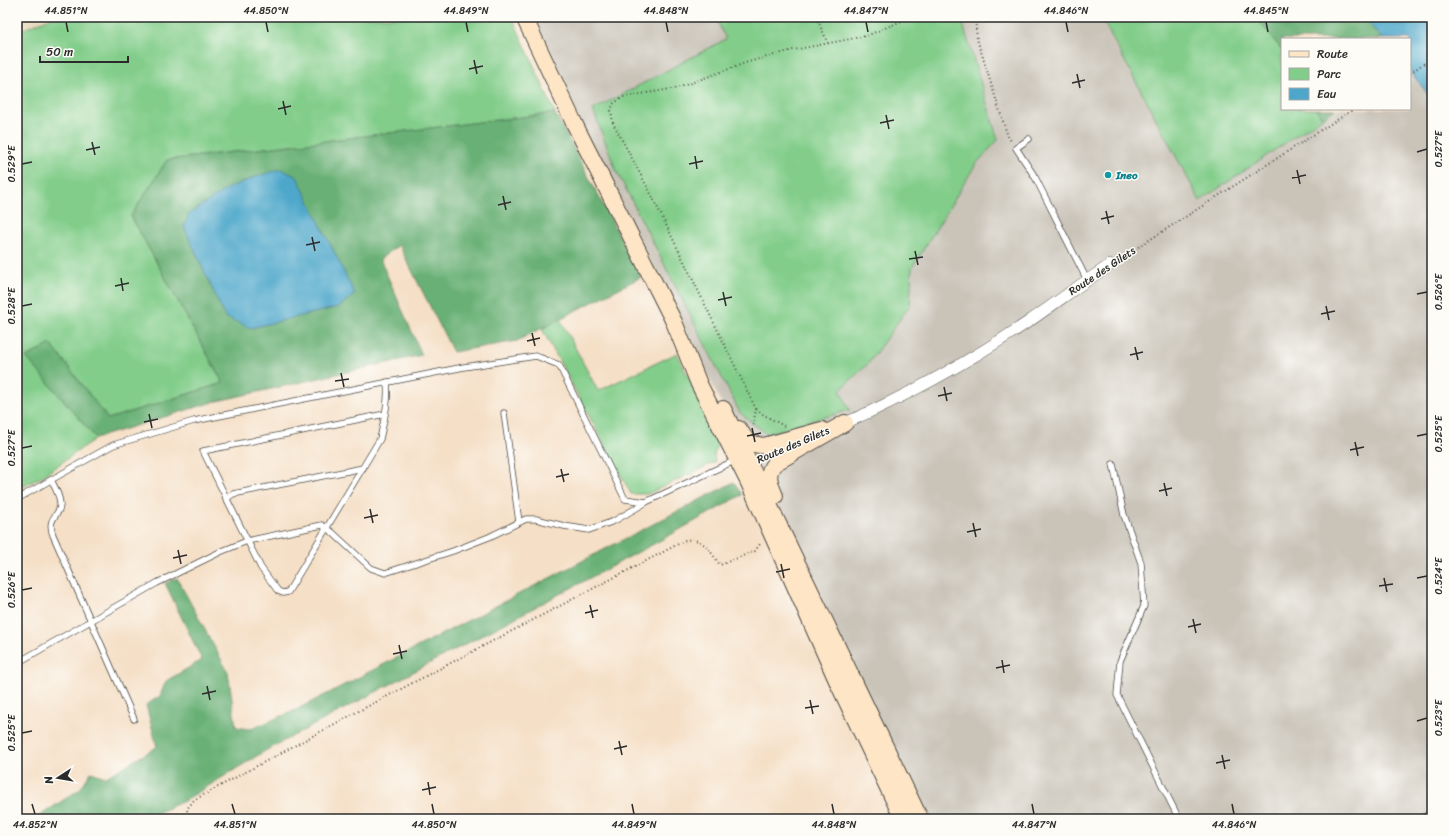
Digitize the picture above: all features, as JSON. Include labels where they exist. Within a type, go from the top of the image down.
[{"type":"main road","points":[[524,17],[574,123],[674,322],[718,399],[744,461],[749,482],[839,685],[903,819]]},
{"type":"main road","points":[[674,322],[699,384],[744,461],[793,552],[920,819]]},
{"type":"main road","name":"Route des Gilets","points":[[718,399],[748,443],[764,446],[845,423]]},
{"type":"main road","name":"Route des Gilets","points":[[744,461],[845,423]]},
{"type":"main road","name":"Route des Gilets","points":[[793,552],[788,527],[768,482],[771,468],[775,463],[845,423]]},
{"type":"street","name":"Route des Gilets","points":[[845,423],[890,403],[966,361],[1028,322],[1110,265]]},
{"type":"lane","points":[[1029,139],[1016,148],[1035,177],[1087,280]]},
{"type":"lane","points":[[17,499],[113,445],[194,420],[387,382],[536,356],[559,365],[625,499],[646,502]]},
{"type":"lane","points":[[385,414],[203,451],[261,568],[278,591],[283,593],[288,592],[380,439],[385,414],[388,396],[387,382]]},
{"type":"lane","points":[[504,413],[519,522]]},
{"type":"lane","points":[[17,663],[157,583],[247,541],[322,525],[371,568],[385,573],[489,538],[519,522],[536,519],[589,530],[614,521],[646,502],[744,461]]},
{"type":"lane","points":[[1113,464],[1124,515],[1141,563],[1144,606],[1120,662],[1117,695],[1179,819]]},
{"type":"lane","points":[[226,499],[233,494],[363,468]]},
{"type":"lane","points":[[51,480],[60,504],[60,509],[51,521],[50,528],[134,719]]},
{"type":"lane","points":[[1420,819],[1432,813]]},
{"type":"path","points":[[816,17],[828,43]]},
{"type":"path","points":[[745,437],[751,431],[756,408],[650,194],[613,123],[611,111],[613,104],[623,97],[677,88],[748,62],[828,43],[866,36],[911,17]]},
{"type":"path","points":[[975,17],[977,39],[1008,137],[1016,148]]},
{"type":"path","points":[[1411,72],[1432,58]]},
{"type":"path","name":"Route des Gilets","points":[[1110,265],[1352,110]]},
{"type":"path","points":[[188,819],[187,809],[194,800],[355,713],[686,540],[694,539],[701,542],[720,565],[755,551],[760,545],[760,538]]},
{"type":"shaded area","points":[[17,17],[52,17],[17,32]]},
{"type":"shaded area","points":[[527,17],[1364,17],[1381,38],[1281,38],[1281,110],[1411,110],[1411,73],[1432,100],[1432,819],[921,819],[740,440]]},
{"type":"green space","points":[[52,17],[512,17],[555,113],[167,160],[131,216],[223,383],[108,419],[51,345],[26,357],[96,438],[43,476],[17,490],[17,32]]},
{"type":"green space","points":[[715,17],[992,17],[963,24],[998,140],[976,164],[912,268],[910,305],[868,364],[840,390],[850,410],[766,434],[740,413],[616,170],[593,110],[726,39]]},
{"type":"green space","points":[[1101,17],[1256,17],[1281,49],[1281,110],[1317,110],[1322,118],[1200,201]]},
{"type":"green space","points":[[1256,17],[1364,17],[1381,38],[1281,38],[1281,49]]},
{"type":"green space","points":[[1317,110],[1334,110],[1322,118]]},
{"type":"green space","points":[[555,113],[641,277],[517,341],[453,352],[399,245],[380,259],[422,355],[213,402],[96,438],[26,357],[51,344],[108,419],[223,383],[131,216],[167,160]]},
{"type":"green space","points":[[560,319],[598,391],[677,353],[719,439],[714,455],[715,462],[648,494],[631,494],[542,329]]},
{"type":"green space","points":[[734,482],[742,495],[663,539],[265,751],[184,801],[143,819],[35,819],[80,789],[91,772],[106,777],[157,747],[146,705],[160,696],[166,681],[202,660],[165,583],[177,578],[228,672],[236,727],[251,729],[296,710]]},
{"type":"water","points":[[1364,17],[1432,17],[1432,100],[1411,72],[1411,38],[1381,38]]},
{"type":"water","points":[[281,169],[297,177],[355,294],[339,307],[251,328],[225,317],[184,227],[189,214],[228,188]]},
{"type":"place","name":"Ineo","points":[[1108,175]]}]
